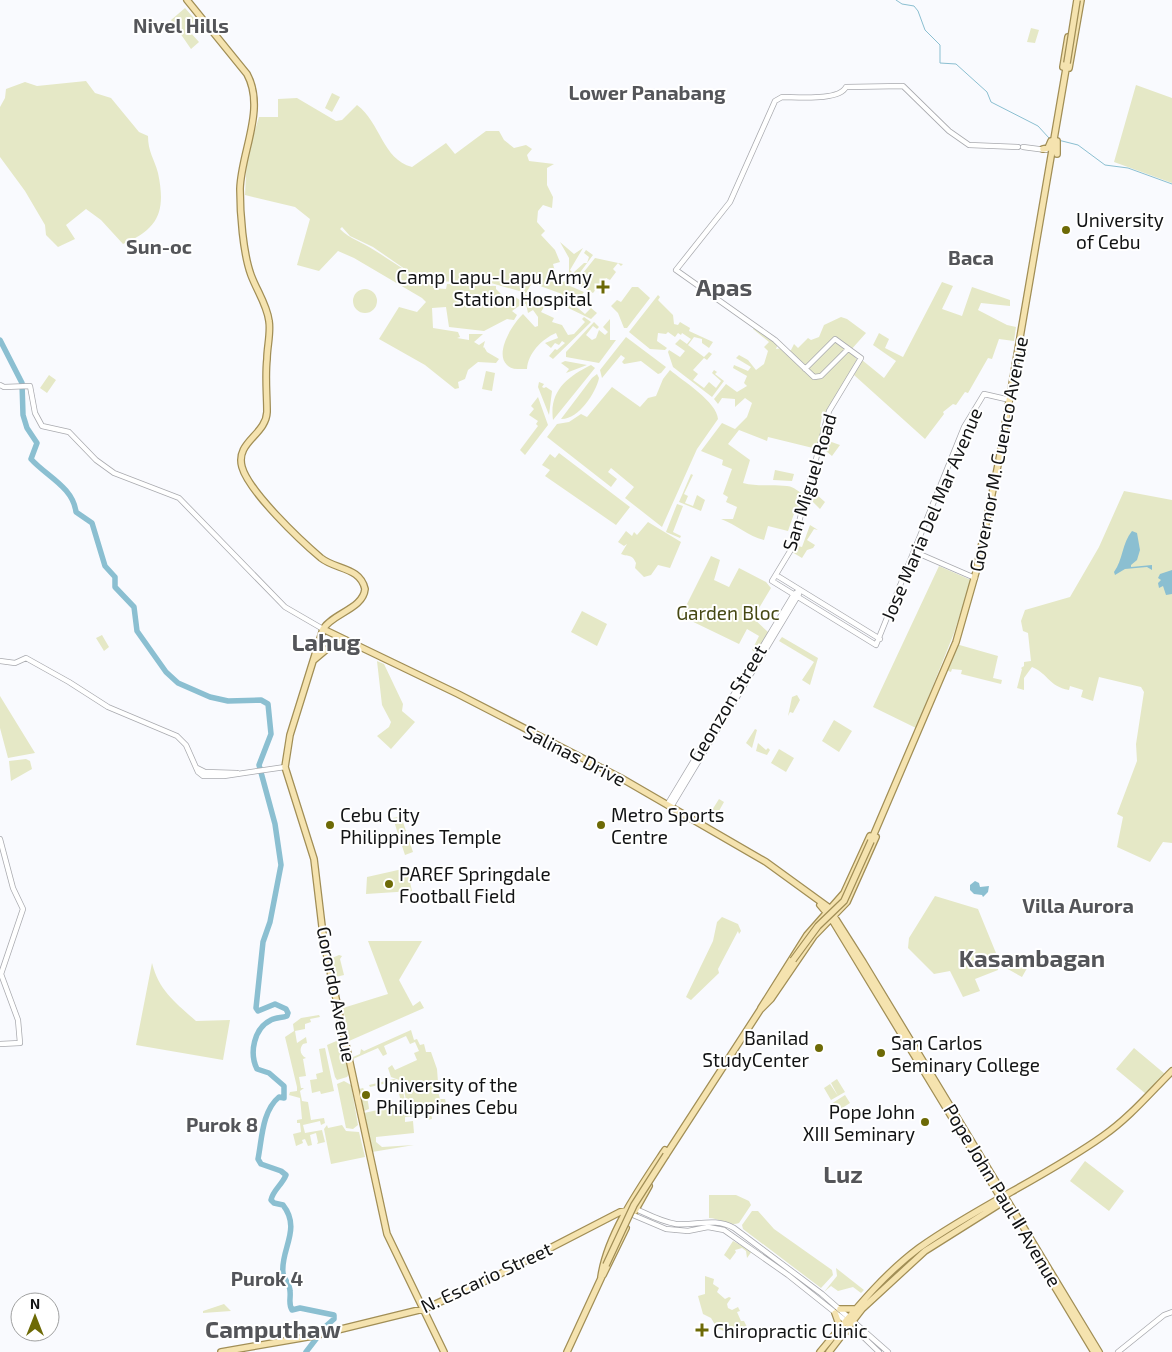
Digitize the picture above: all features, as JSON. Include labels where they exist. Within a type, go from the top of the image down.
[{"type":"main road","points":[[187,0],[247,74],[254,102],[242,174],[241,207],[251,274],[269,322],[266,372],[267,414],[264,427],[246,444],[243,450],[242,469],[260,495],[285,524],[322,558],[360,578],[365,589],[357,603],[332,618],[323,629]]},
{"type":"main road","name":"Governor M. Cuenco Avenue","points":[[1062,90],[1070,65],[1078,0]]},
{"type":"main road","name":"Governor M. Cuenco Avenue","points":[[760,1010],[818,926],[844,901],[888,804],[956,642],[975,578],[1010,400],[1055,152],[1053,143],[1078,0]]},
{"type":"main road","points":[[1043,149],[1048,148],[1053,143]]},
{"type":"main road","name":"Salinas Drive","points":[[323,629],[458,694],[621,778],[766,862],[830,914]]},
{"type":"main road","name":"Gorordo Avenue","points":[[323,629],[290,735],[285,767],[314,859],[324,943],[387,1234],[422,1310],[444,1352]]},
{"type":"main road","points":[[310,666],[323,651],[346,641]]},
{"type":"main road","name":"Governor M. Cuenco Avenue","points":[[830,914],[841,898],[884,807],[888,804]]},
{"type":"main road","name":"Governor M. Cuenco Avenue","points":[[830,914],[847,902],[875,842],[888,804]]},
{"type":"main road","points":[[819,927],[838,926],[840,916],[847,902],[843,902],[841,898]]},
{"type":"main road","points":[[567,1352],[634,1205],[760,1010],[791,957],[830,914]]},
{"type":"main road","name":"Pope John Paul Ⅱ Avenue","points":[[830,914],[1099,1352]]},
{"type":"main road","points":[[820,1352],[842,1329],[872,1289],[917,1250],[1104,1135],[1171,1074]]},
{"type":"main road","points":[[602,1277],[603,1266],[627,1209],[678,1131],[682,1130]]},
{"type":"main road","points":[[602,1277],[634,1212],[682,1133],[682,1130]]},
{"type":"main road","name":"Pope John Paul Ⅱ Avenue","points":[[1004,1197],[1094,1352]]},
{"type":"main road","points":[[627,1209],[634,1212]]},
{"type":"main road","name":"N. Escario Street","points":[[221,1352],[313,1336],[422,1310],[496,1276],[627,1209]]},
{"type":"main road","points":[[829,1352],[842,1329],[838,1311],[856,1311]]},
{"type":"main road","points":[[842,1329],[858,1327],[856,1311]]},
{"type":"street","points":[[806,369],[835,339],[848,348],[820,376],[814,377],[775,340],[676,270],[730,202],[773,104],[779,98],[834,96],[843,92],[846,87],[903,86],[949,131],[969,145],[1020,147],[1055,152]]},
{"type":"street","name":"San Miguel Road","points":[[796,595],[772,581],[792,548],[829,412],[861,358],[848,348]]},
{"type":"street","points":[[0,385],[4,387],[27,386],[32,389],[36,413],[42,426],[69,432],[96,460],[114,473],[179,498],[286,606],[323,629]]},
{"type":"street","name":"Jose Maria Del Mar Avenue","points":[[880,631],[870,641],[876,645],[880,639],[880,631],[915,552],[964,427],[984,394],[1010,400]]},
{"type":"street","points":[[915,552],[975,578]]},
{"type":"street","points":[[776,575],[880,639]]},
{"type":"street","name":"Geonzon Street","points":[[669,806],[800,590]]},
{"type":"street","points":[[796,595],[870,641]]},
{"type":"street","points":[[0,661],[15,663],[26,658],[108,707],[177,736],[186,745],[203,776],[224,776],[251,770],[285,767]]},
{"type":"street","points":[[0,839],[13,888],[23,908],[1,974],[18,1020],[20,1043],[0,1044]]},
{"type":"street","points":[[634,1212],[666,1229],[688,1231],[708,1227],[724,1230],[737,1237],[838,1311],[888,1352]]},
{"type":"street","points":[[1118,1352],[1164,1315],[1172,1312]]},
{"type":"street","points":[[858,1327],[880,1352]]},
{"type":"green space","points":[[185,8],[199,24],[190,32],[199,42],[191,49],[171,20]]},
{"type":"green space","points":[[1031,28],[1039,30],[1035,43],[1027,42]]},
{"type":"green space","points":[[86,81],[95,93],[111,98],[139,132],[148,136],[149,146],[158,173],[161,198],[160,208],[152,225],[145,232],[123,244],[101,220],[86,209],[66,225],[75,239],[58,247],[46,235],[45,225],[25,191],[0,157],[0,107],[5,98],[6,89],[25,82],[37,86]]},
{"type":"green space","points":[[1136,85],[1172,98],[1172,183],[1114,162]]},
{"type":"green space","points":[[332,93],[340,97],[332,112],[325,108]]},
{"type":"green space","points":[[297,98],[336,121],[342,120],[357,105],[372,121],[394,156],[402,163],[412,167],[446,143],[455,154],[486,131],[499,131],[504,140],[514,148],[526,145],[532,149],[527,155],[529,161],[554,164],[547,168],[547,185],[553,197],[552,208],[543,205],[538,211],[537,222],[545,231],[541,235],[555,250],[560,262],[553,264],[558,283],[566,281],[570,286],[584,292],[573,304],[585,314],[591,308],[597,313],[591,319],[560,304],[562,294],[532,283],[526,293],[491,283],[433,281],[420,277],[433,282],[433,288],[446,289],[447,284],[496,286],[496,289],[507,300],[512,295],[520,300],[524,294],[547,302],[541,312],[554,318],[552,322],[562,325],[568,335],[574,334],[585,322],[582,319],[584,317],[591,322],[553,359],[549,356],[555,349],[557,350],[565,343],[562,341],[559,345],[555,343],[551,348],[545,343],[558,338],[556,333],[537,347],[530,357],[527,369],[516,369],[507,365],[504,360],[504,346],[514,324],[523,314],[535,327],[538,326],[538,317],[533,310],[528,313],[526,304],[522,304],[512,311],[517,315],[514,320],[507,319],[484,331],[449,327],[446,307],[432,308],[433,328],[458,332],[460,337],[457,338],[469,340],[469,334],[483,334],[474,342],[479,345],[485,341],[483,348],[499,359],[496,363],[478,362],[468,370],[465,379],[458,382],[459,388],[455,389],[425,365],[379,339],[399,307],[417,312],[426,302],[354,258],[338,251],[319,271],[297,265],[310,219],[295,207],[245,195],[247,156],[259,117],[278,117],[278,99]],"holes":[[[342,227],[350,236],[373,247],[411,273],[348,235],[340,229]]]},
{"type":"green space","points":[[560,242],[574,254],[583,248],[570,270],[573,273],[584,263],[587,263],[589,257],[584,253],[586,250],[593,255],[573,282],[569,275],[569,258]]},
{"type":"green space","points":[[595,258],[623,264],[621,266],[618,263],[613,269],[616,272],[610,280],[606,278],[604,283],[602,282],[593,293],[575,283]]},
{"type":"green space","points":[[942,282],[953,286],[942,309],[962,316],[972,287],[1010,300],[1010,306],[981,303],[978,310],[1007,325],[1016,327],[1014,341],[999,339],[992,359],[988,358],[968,393],[965,392],[956,405],[953,404],[943,412],[944,414],[925,439],[854,375],[862,360],[884,378],[896,361],[873,345],[879,333],[889,339],[885,348],[903,357]]},
{"type":"green space","points":[[632,287],[638,287],[650,298],[627,328],[624,328],[618,313],[611,306],[617,300],[621,302]]},
{"type":"green space","points":[[365,289],[370,290],[376,296],[376,306],[370,312],[365,313],[360,312],[354,306],[353,301],[354,296],[360,290]]},
{"type":"green space","points":[[658,295],[660,297],[658,300],[673,315],[674,324],[678,325],[680,322],[690,328],[689,331],[713,342],[709,348],[702,343],[702,339],[694,337],[688,345],[704,357],[709,352],[712,354],[707,360],[704,358],[693,370],[698,374],[693,380],[704,388],[709,382],[716,388],[721,381],[712,373],[714,370],[717,372],[715,374],[724,381],[712,397],[673,367],[669,350],[680,357],[685,351],[675,344],[680,339],[687,344],[691,339],[682,333],[681,335],[678,333],[675,337],[668,332],[666,334],[658,333],[657,341],[667,348],[665,350],[650,349],[629,332]]},
{"type":"green space","points":[[841,317],[847,319],[866,333],[850,351],[858,361],[826,416],[822,416],[820,427],[823,428],[817,449],[768,437],[767,441],[739,430],[728,444],[750,460],[743,483],[787,486],[804,494],[800,508],[796,508],[788,531],[768,526],[764,540],[758,538],[721,519],[733,519],[737,507],[726,502],[728,497],[723,494],[732,469],[722,465],[723,460],[701,451],[722,423],[735,429],[747,417],[752,403],[745,398],[735,407],[735,399],[722,398],[718,404],[714,399],[726,384],[737,392],[747,386],[744,383],[747,376],[733,368],[734,365],[748,371],[751,367],[736,358],[739,355],[748,360],[756,370],[764,364],[768,351],[764,347],[769,342],[753,329],[754,327],[778,344],[776,349],[783,348],[787,352],[791,350],[794,344],[798,348],[808,338],[811,340],[819,337],[824,325]]},
{"type":"green space","points":[[610,319],[610,340],[616,340],[599,363],[566,357],[566,352],[594,322],[599,327],[597,329],[593,326],[586,335],[592,340],[596,338],[599,330],[605,335],[608,332],[603,327]]},
{"type":"green space","points":[[626,337],[666,367],[661,373],[658,374],[641,361],[624,364],[622,362],[625,358],[621,355],[602,378],[600,370]]},
{"type":"green space","points":[[565,361],[587,365],[566,373],[569,369],[561,363]]},
{"type":"green space","points":[[591,365],[595,368],[553,420],[552,410],[557,393],[567,380]]},
{"type":"green space","points":[[670,370],[706,399],[716,412],[718,419],[697,449],[662,527],[625,498],[634,487],[611,468],[608,472],[617,479],[611,487],[547,437],[557,424],[569,422],[581,414],[587,417],[612,387],[640,407],[648,398],[656,396],[663,379]]},
{"type":"green space","points":[[486,371],[495,373],[492,391],[482,389]]},
{"type":"green space","points":[[597,374],[599,378],[590,398],[574,415],[561,419],[592,378]]},
{"type":"green space","points":[[49,375],[56,380],[47,393],[40,388]]},
{"type":"green space","points":[[539,382],[544,384],[542,387],[552,391],[549,415],[538,387]]},
{"type":"green space","points":[[538,397],[548,425],[525,455],[520,450],[538,426],[536,424],[538,421],[529,415],[534,409],[531,406]]},
{"type":"green space","points":[[823,439],[840,445],[832,456],[821,447]]},
{"type":"green space","points":[[559,453],[630,507],[616,525],[545,476],[550,470],[542,465],[550,454],[555,458]]},
{"type":"green space","points":[[775,470],[794,474],[792,481],[773,480]]},
{"type":"green space","points":[[691,474],[693,475],[684,494],[688,496],[685,503],[693,506],[697,495],[705,500],[701,511],[679,502]]},
{"type":"green space","points":[[1124,491],[1172,500],[1172,843],[1163,842],[1150,862],[1117,847],[1123,817],[1117,814],[1137,761],[1136,744],[1144,692],[1141,687],[1099,677],[1093,701],[1081,697],[1083,690],[1070,686],[1069,690],[1057,686],[1032,667],[1024,678],[1024,690],[1017,688],[1024,662],[1031,661],[1028,633],[1023,631],[1021,621],[1025,610],[1070,597],[1099,547]]},
{"type":"green space","points":[[816,494],[825,502],[820,509],[811,500]]},
{"type":"green space","points":[[677,504],[683,506],[673,532],[681,536],[680,538],[666,532]]},
{"type":"green space","points":[[648,522],[681,542],[670,568],[658,565],[651,575],[644,577],[635,568],[636,563],[633,558],[621,554],[627,544],[624,546],[618,542],[626,531],[632,536],[634,532],[637,535]]},
{"type":"green space","points":[[810,525],[818,530],[814,529],[807,540],[815,545],[807,550],[802,558],[792,552],[794,545],[802,547]]},
{"type":"green space","name":"Garden Bloc","points":[[711,556],[720,560],[714,580],[729,587],[739,568],[766,582],[771,588],[753,618],[768,632],[756,653],[752,650],[759,636],[747,629],[739,644],[681,616]]},
{"type":"green space","points":[[939,566],[971,580],[954,633],[916,728],[873,707]]},
{"type":"green space","points":[[582,611],[607,624],[597,646],[571,632]]},
{"type":"green space","points":[[102,635],[109,647],[104,651],[96,638]]},
{"type":"green space","points":[[782,637],[818,658],[810,685],[802,680],[814,662],[779,641]]},
{"type":"green space","points":[[956,644],[998,656],[993,678],[1002,680],[1001,684],[961,674],[962,670],[952,669],[951,672],[946,670]]},
{"type":"green space","points":[[377,661],[384,664],[403,704],[402,711],[415,722],[391,749],[377,736],[389,727],[391,722],[382,705]]},
{"type":"green space","points":[[797,695],[800,700],[793,713],[790,712],[788,716],[792,697]]},
{"type":"green space","points":[[0,696],[35,753],[8,758],[0,728]]},
{"type":"green space","points":[[834,720],[852,731],[839,752],[822,741]]},
{"type":"green space","points":[[755,729],[757,730],[752,748],[746,743]]},
{"type":"green space","points":[[758,743],[766,750],[768,748],[770,750],[767,755],[756,751]]},
{"type":"green space","points":[[779,749],[794,758],[786,772],[771,763]]},
{"type":"green space","points":[[26,759],[30,761],[32,769],[11,781],[9,761]]},
{"type":"green space","points":[[719,799],[724,802],[715,818],[709,815]]},
{"type":"green space","points":[[401,816],[406,831],[398,834],[393,818]]},
{"type":"green space","points":[[408,837],[413,852],[405,855],[400,840]]},
{"type":"green space","name":"PAREF Springdale Football Field","points":[[407,868],[412,891],[366,894],[367,877]]},
{"type":"green space","points":[[935,896],[978,909],[998,958],[998,970],[975,979],[980,991],[963,997],[950,971],[934,974],[908,948],[909,938]]},
{"type":"green space","points":[[722,917],[738,924],[741,931],[739,934],[738,931],[718,969],[719,973],[691,1000],[686,997],[713,941],[717,922]]},
{"type":"green space","points":[[368,941],[422,941],[399,980],[413,1006],[420,1001],[424,1008],[349,1041],[343,1008],[388,994]]},
{"type":"green space","points":[[1014,954],[1030,963],[1022,977],[1006,968]]},
{"type":"green space","points":[[339,955],[342,956],[340,959],[344,975],[336,977],[332,958]]},
{"type":"green space","points":[[152,963],[159,981],[169,996],[196,1021],[230,1020],[223,1060],[136,1045]]},
{"type":"green space","points":[[319,1015],[320,1017],[310,1019],[311,1022],[305,1024],[305,1029],[295,1031],[297,1043],[306,1037],[307,1043],[303,1044],[301,1050],[301,1054],[306,1058],[303,1059],[306,1076],[299,1077],[301,1088],[304,1088],[300,1091],[302,1101],[308,1102],[311,1120],[324,1118],[325,1123],[321,1125],[320,1121],[303,1125],[305,1133],[322,1130],[325,1142],[317,1144],[316,1133],[310,1135],[312,1145],[308,1146],[305,1139],[302,1140],[303,1143],[296,1146],[293,1134],[301,1132],[300,1123],[297,1123],[297,1120],[302,1119],[300,1098],[289,1095],[290,1092],[297,1091],[297,1087],[285,1037],[294,1031],[293,1024],[301,1018]]},
{"type":"green space","points":[[411,1030],[414,1040],[417,1039],[420,1045],[424,1044],[426,1052],[431,1052],[437,1069],[438,1082],[436,1083],[440,1099],[445,1099],[446,1103],[450,1103],[451,1109],[431,1112],[432,1119],[426,1120],[426,1115],[405,1117],[405,1122],[413,1121],[414,1133],[376,1137],[376,1142],[382,1147],[414,1145],[372,1152],[364,1113],[405,1104],[406,1100],[402,1081],[391,1077],[388,1068],[392,1065],[395,1070],[417,1060],[414,1053],[419,1051],[415,1042],[410,1044],[406,1036],[384,1046],[387,1054],[383,1056],[378,1048],[353,1059],[353,1057],[360,1054],[361,1049],[364,1051]]},
{"type":"green space","points":[[341,1039],[349,1074],[347,1077],[337,1080],[327,1045]]},
{"type":"green space","points":[[325,1048],[334,1091],[321,1094],[320,1091],[312,1093],[310,1080],[317,1079],[316,1074],[323,1072],[319,1049]]},
{"type":"green space","points":[[1134,1048],[1165,1074],[1146,1094],[1116,1069]]},
{"type":"green space","points":[[394,1079],[401,1082],[405,1101],[375,1110],[401,1102],[396,1081],[370,1087],[369,1085]]},
{"type":"green space","points":[[837,1079],[845,1092],[838,1096],[831,1083]]},
{"type":"green space","points":[[344,1081],[351,1085],[358,1125],[353,1129],[346,1128],[337,1084]]},
{"type":"green space","points":[[830,1084],[838,1096],[831,1100],[824,1088]]},
{"type":"green space","points":[[363,1088],[369,1109],[364,1111],[359,1089]]},
{"type":"green space","points":[[845,1095],[850,1103],[836,1112],[831,1104]]},
{"type":"green space","points":[[327,1125],[328,1128],[342,1125],[346,1131],[359,1132],[365,1157],[331,1164],[324,1129]]},
{"type":"green space","points":[[1085,1161],[1124,1191],[1109,1211],[1070,1181]]},
{"type":"green space","points":[[709,1195],[736,1195],[749,1201],[751,1205],[739,1223],[728,1223],[709,1218]]},
{"type":"green space","points":[[752,1211],[758,1211],[774,1229],[832,1270],[833,1275],[821,1288],[743,1229],[742,1225]]},
{"type":"green space","points":[[733,1241],[752,1251],[747,1258],[746,1251],[742,1248],[735,1250],[736,1252],[730,1260],[724,1255]]},
{"type":"green space","points":[[836,1268],[864,1290],[861,1293],[853,1287],[838,1291],[831,1286],[824,1292],[837,1276]]},
{"type":"green space","points":[[705,1276],[714,1279],[713,1284],[719,1288],[717,1292],[725,1299],[731,1298],[727,1304],[728,1308],[732,1310],[738,1307],[740,1311],[737,1312],[741,1321],[744,1321],[747,1327],[744,1331],[736,1331],[734,1336],[717,1328],[711,1318],[703,1314],[698,1296],[705,1294]]},
{"type":"green space","points":[[224,1304],[231,1311],[203,1313],[203,1311]]},
{"type":"water","points":[[1132,531],[1137,533],[1140,550],[1137,560],[1131,567],[1152,565],[1152,570],[1147,567],[1125,569],[1115,575],[1114,572]]},
{"type":"water","points":[[1172,570],[1172,594],[1166,595],[1163,586],[1159,588],[1158,583],[1161,580],[1158,578],[1160,574]]},
{"type":"water","points":[[975,881],[979,883],[980,887],[989,886],[988,892],[983,897],[982,895],[974,894],[970,890],[970,885]]},
{"type":"waterway","points":[[896,0],[902,4],[914,6],[918,11],[925,30],[940,45],[940,63],[956,64],[987,92],[991,102],[1038,126],[1049,138]]},
{"type":"waterway","points":[[1058,140],[1078,145],[1105,165],[1128,168],[1172,184]]},
{"type":"waterway","points":[[0,340],[22,383],[23,415],[27,428],[37,443],[31,459],[70,496],[76,512],[92,523],[105,566],[115,577],[115,587],[134,607],[137,631],[166,672],[178,683],[210,697],[228,701],[261,700],[268,704],[271,734],[259,765],[275,824],[281,865],[270,922],[263,942],[256,1008],[258,1011],[275,1004],[286,1009],[288,1013],[287,1016],[273,1019],[265,1024],[257,1035],[253,1049],[257,1069],[269,1073],[284,1086],[284,1098],[279,1097],[273,1103],[266,1117],[258,1159],[261,1164],[281,1171],[286,1175],[271,1200],[274,1203],[283,1205],[291,1223],[291,1231],[283,1264],[283,1273],[290,1289],[291,1308],[292,1310],[300,1308],[334,1315],[334,1319],[326,1326],[306,1352]]},
{"type":"place","name":"University of Cebu","points":[[1066,230]]},
{"type":"place","name":"Camp Lapu-Lapu Army Station Hospital","points":[[603,287]]},
{"type":"place","name":"Cebu City Philippines Temple","points":[[330,825]]},
{"type":"place","name":"Metro Sports Centre","points":[[601,825]]},
{"type":"place","name":"PAREF Springdale Football Field","points":[[389,884]]},
{"type":"place","name":"Banilad StudyCenter","points":[[819,1048]]},
{"type":"place","name":"San Carlos Seminary College","points":[[881,1053]]},
{"type":"place","name":"University of the Philippines Cebu","points":[[366,1095]]},
{"type":"place","name":"Pope John XIII Seminary","points":[[925,1122]]},
{"type":"place","name":"Chiropractic Clinic","points":[[702,1330]]},
{"type":"district","name":"Nivel Hills","points":[[181,25]]},
{"type":"district","name":"Lower Panabang","points":[[647,92]]},
{"type":"district","name":"Sun-oc","points":[[159,246]]},
{"type":"district","name":"Baca","points":[[971,257]]},
{"type":"district","name":"Apas","points":[[724,286]]},
{"type":"district","name":"Lahug","points":[[326,641]]},
{"type":"district","name":"Villa Aurora","points":[[1078,905]]},
{"type":"district","name":"Kasambagan","points":[[1032,957]]},
{"type":"district","name":"Purok 8","points":[[222,1124]]},
{"type":"district","name":"Luz","points":[[843,1173]]},
{"type":"district","name":"Purok 4","points":[[267,1278]]},
{"type":"district","name":"Camputhaw","points":[[273,1328]]}]
